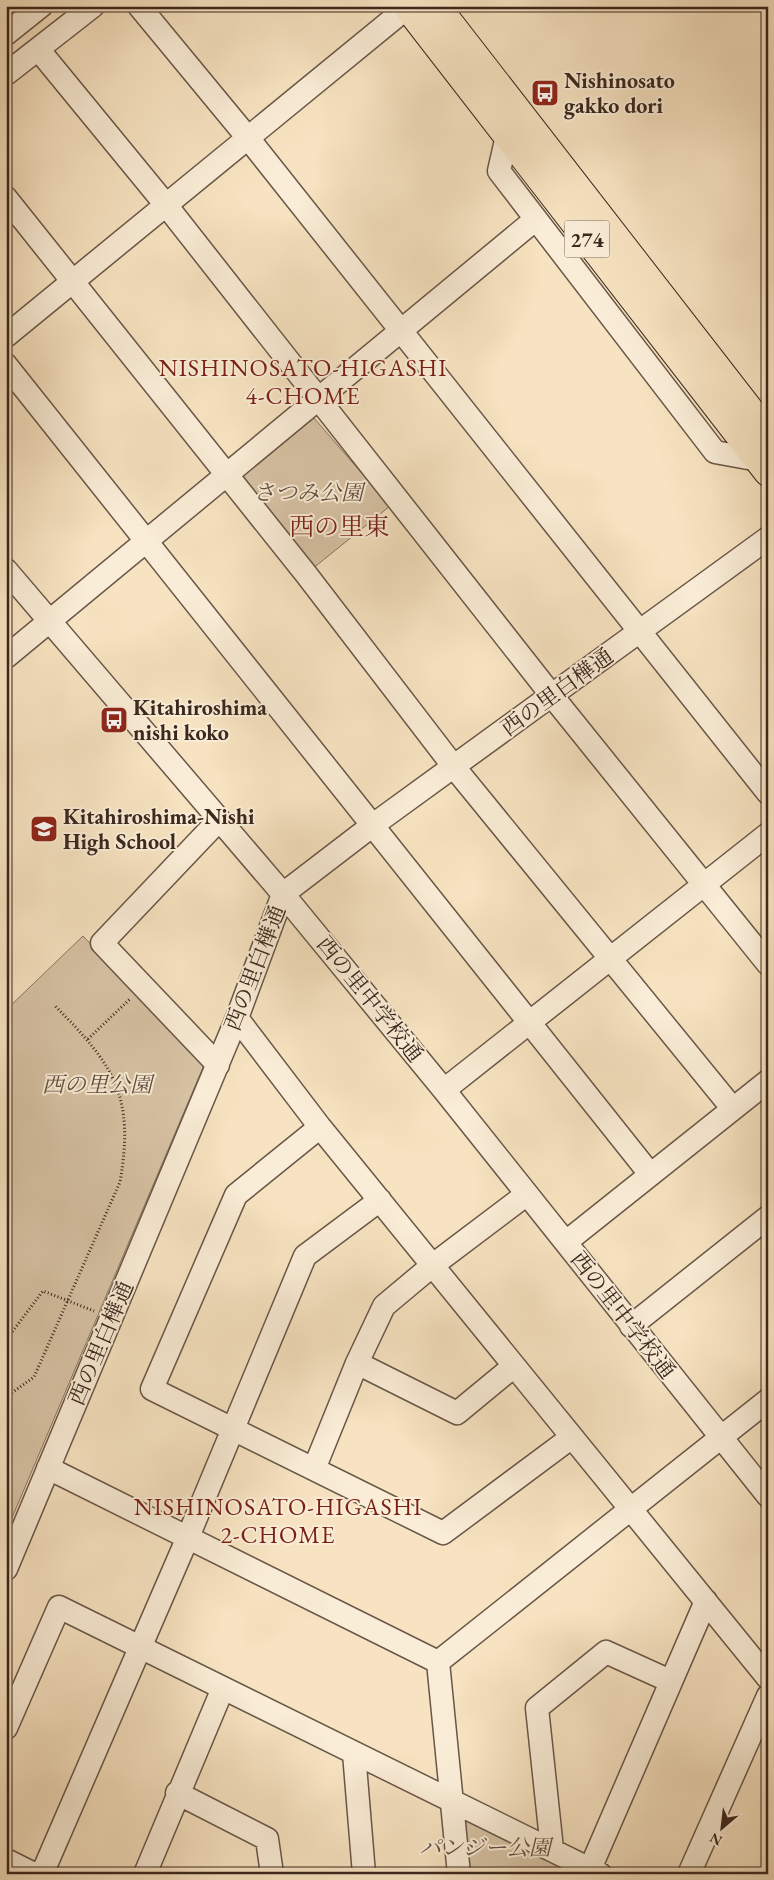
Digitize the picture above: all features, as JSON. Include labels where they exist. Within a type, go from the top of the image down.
[{"type":"highway","name":"274","points":[[436,6],[768,434]]},
{"type":"highway","name":"274","points":[[408,7],[763,466]]},
{"type":"street","points":[[6,34],[41,6]]},
{"type":"street","points":[[6,74],[93,6]]},
{"type":"street","points":[[139,6],[248,138],[768,793]]},
{"type":"street","points":[[6,336],[408,7]]},
{"type":"street","points":[[38,49],[166,205],[552,697],[768,964]]},
{"type":"street","points":[[508,136],[499,171],[715,452],[763,466]]},
{"type":"street","points":[[6,198],[74,281],[454,767],[733,1109]]},
{"type":"street","points":[[6,657],[146,540],[402,332],[536,219]]},
{"type":"street","points":[[6,365],[373,825],[528,1024],[650,1174]]},
{"type":"street","name":"西の里白樺通","points":[[6,1569],[238,1018],[283,894],[373,825],[552,697],[768,538]]},
{"type":"street","name":"西の里中学校通","points":[[6,570],[283,894],[444,1090],[768,1496]]},
{"type":"street","points":[[218,1065],[102,944],[219,820]]},
{"type":"street","points":[[444,1090],[768,834]]},
{"type":"street","points":[[238,1018],[320,1127],[768,1678]]},
{"type":"street","points":[[566,1242],[768,1081]]},
{"type":"street","points":[[320,1127],[236,1195],[152,1389],[443,1533],[572,1437]]},
{"type":"street","points":[[314,1469],[357,1363],[384,1306],[433,1265],[527,1194]]},
{"type":"street","points":[[42,1874],[188,1537],[232,1427],[305,1256],[380,1200]]},
{"type":"street","points":[[631,1326],[768,1217]]},
{"type":"street","points":[[357,1363],[457,1413],[514,1366]]},
{"type":"street","points":[[438,1662],[768,1400]]},
{"type":"street","points":[[48,1468],[438,1662]]},
{"type":"street","points":[[6,1728],[59,1607],[595,1871],[670,1681],[706,1601]]},
{"type":"street","points":[[552,1849],[537,1708],[606,1652],[670,1681]]},
{"type":"street","points":[[438,1662],[460,1874]]},
{"type":"street","points":[[145,1874],[177,1793],[223,1688]]},
{"type":"street","points":[[689,1874],[768,1696]]},
{"type":"street","points":[[354,1753],[364,1874]]},
{"type":"street","points":[[177,1793],[267,1839],[272,1874]]},
{"type":"street","points":[[6,1860],[34,1874]]},
{"type":"path","points":[[88,1039],[143,987]]},
{"type":"path","points":[[6,1397],[34,1377],[66,1300],[120,1182],[124,1158],[126,1124],[120,1090],[88,1039],[55,1006]]},
{"type":"path","points":[[6,1340],[43,1291],[111,1317]]},
{"type":"green space","name":"さつみ公園","points":[[314,418],[390,506],[306,574],[234,484]]},
{"type":"green space","name":"西の里公園","points":[[83,936],[204,1065],[6,1532],[6,1010]]},
{"type":"green space","name":"パンジー公園","points":[[452,1800],[600,1874],[459,1874]]},
{"type":"place","name":"Nishinosato gakko dori","points":[[545,93]]},
{"type":"place","name":"Kitahiroshima nishi koko","points":[[114,720]]},
{"type":"place","name":"Kitahiroshima-Nishi High School","points":[[44,829]]},
{"type":"district","name":"NISHINOSATO-HIGASHI 4-CHOME","points":[[303,381]]},
{"type":"district","name":"西の里東","points":[[339,526]]},
{"type":"district","name":"NISHINOSATO-HIGASHI 2-CHOME","points":[[278,1520]]}]
